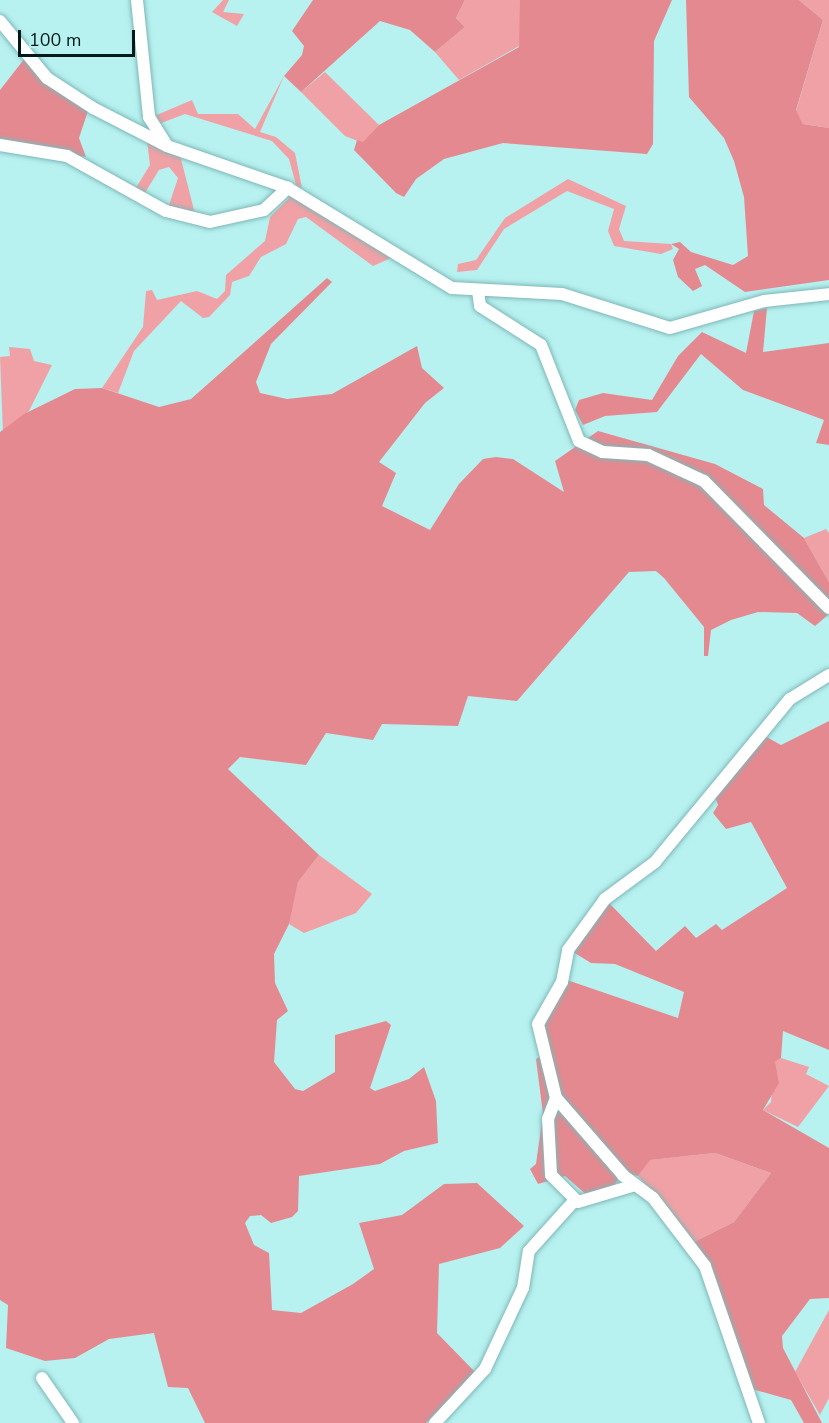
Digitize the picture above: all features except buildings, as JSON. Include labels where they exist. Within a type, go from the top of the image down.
[{"type":"street","points":[[136,0],[149,117],[167,146]]},
{"type":"street","points":[[0,21],[47,78],[167,146],[288,188],[446,284],[478,291],[562,294],[670,328],[764,301],[829,294]]},
{"type":"street","points":[[0,145],[67,156],[166,211],[210,222],[264,210],[288,188]]},
{"type":"street","points":[[478,291],[480,306],[541,345],[579,441],[603,452],[648,455],[704,481],[829,608]]},
{"type":"street","points":[[759,1423],[705,1266],[653,1198],[623,1175],[556,1098],[538,1024],[562,982],[575,938],[610,894],[655,862],[790,699],[829,675]]},
{"type":"street","points":[[556,1098],[548,1119],[547,1168],[574,1201]]},
{"type":"street","points":[[615,1190],[623,1175]]},
{"type":"street","points":[[435,1423],[485,1369],[523,1288],[529,1251],[574,1201],[635,1185]]},
{"type":"street","points":[[42,1377],[73,1423]]},
{"type":"shaded area","points":[[223,0],[229,0],[223,12],[244,14],[237,26],[212,12]]},
{"type":"shaded area","points":[[313,0],[465,0],[456,18],[465,27],[435,52],[410,30],[380,21],[301,92],[284,76],[302,55],[304,46],[292,31]]},
{"type":"shaded area","points":[[465,0],[520,0],[522,23],[519,46],[459,80],[435,52],[465,27],[456,18]]},
{"type":"shaded area","points":[[520,0],[672,0],[654,41],[653,144],[647,154],[503,143],[444,159],[416,179],[404,197],[396,193],[354,150],[357,140],[363,142],[379,125],[519,47]]},
{"type":"shaded area","points":[[686,0],[799,0],[823,20],[796,110],[803,124],[829,128],[829,280],[745,292],[705,265],[695,269],[702,286],[693,291],[678,277],[673,260],[679,249],[671,244],[680,242],[691,252],[733,265],[748,256],[744,197],[734,161],[724,138],[689,97]]},
{"type":"shaded area","points":[[799,0],[829,0],[829,128],[803,124],[796,111],[823,20]]},
{"type":"shaded area","points":[[25,58],[89,108],[79,138],[86,157],[0,141],[0,90]]},
{"type":"shaded area","points":[[325,72],[379,125],[363,143],[345,136],[301,92]]},
{"type":"shaded area","points":[[284,76],[260,132],[276,137],[295,153],[302,188],[296,185],[289,159],[272,141],[185,114],[156,125],[152,117],[192,100],[198,114],[238,114],[255,129]]},
{"type":"shaded area","points":[[147,141],[180,155],[195,214],[168,208],[178,178],[169,167],[159,170],[143,196],[134,191],[150,165]]},
{"type":"shaded area","points":[[568,179],[626,206],[619,229],[624,241],[671,244],[673,249],[661,254],[614,246],[608,231],[614,209],[567,191],[504,229],[477,270],[457,272],[458,264],[476,260],[505,218]]},
{"type":"shaded area","points":[[291,196],[391,258],[373,266],[306,217],[298,219],[286,244],[261,257],[249,276],[232,282],[230,295],[209,317],[203,318],[181,301],[134,351],[118,393],[102,388],[143,327],[146,291],[152,290],[157,300],[197,291],[217,299],[225,291],[226,275],[265,241],[270,217]]},
{"type":"shaded area","points":[[327,278],[332,282],[271,344],[256,382],[260,393],[287,399],[332,394],[417,346],[422,368],[444,388],[425,403],[379,462],[396,473],[382,506],[430,530],[459,484],[483,459],[496,457],[513,459],[564,492],[555,461],[598,431],[715,464],[763,489],[764,505],[804,538],[829,582],[829,614],[815,626],[797,613],[758,612],[731,620],[711,630],[708,656],[704,656],[704,627],[664,578],[656,571],[629,572],[517,701],[468,696],[458,726],[382,724],[373,740],[326,733],[306,765],[240,757],[228,769],[319,855],[298,882],[289,924],[274,954],[275,983],[288,1011],[277,1020],[274,1062],[295,1089],[303,1091],[335,1072],[335,1035],[386,1021],[391,1025],[370,1088],[375,1091],[409,1079],[424,1067],[436,1101],[438,1143],[404,1151],[380,1164],[299,1176],[298,1211],[292,1217],[271,1223],[261,1215],[250,1216],[245,1223],[254,1245],[269,1253],[272,1310],[301,1313],[353,1284],[374,1269],[359,1223],[402,1215],[444,1184],[477,1183],[524,1226],[500,1248],[439,1264],[437,1333],[476,1373],[426,1423],[205,1423],[188,1388],[168,1387],[154,1333],[109,1339],[75,1358],[45,1361],[6,1348],[8,1305],[0,1300],[0,432],[24,414],[75,389],[102,388],[159,407],[191,399]]},
{"type":"shaded area","points":[[767,308],[763,352],[829,343],[829,445],[816,443],[824,420],[743,390],[701,354],[657,412],[605,416],[583,425],[575,410],[579,400],[603,393],[652,400],[678,356],[702,332],[746,353],[754,311]]},
{"type":"shaded area","points":[[9,347],[30,349],[34,361],[52,365],[29,411],[3,433],[0,357],[10,356]]},
{"type":"shaded area","points":[[826,529],[829,533],[829,582],[804,538]]},
{"type":"shaded area","points":[[829,721],[829,1050],[783,1031],[781,1058],[775,1062],[779,1083],[763,1110],[829,1148],[829,1298],[810,1299],[782,1336],[783,1348],[822,1423],[804,1423],[791,1400],[752,1389],[694,1242],[734,1222],[771,1173],[715,1153],[650,1160],[638,1176],[623,1172],[614,1186],[589,1197],[565,1176],[538,1184],[530,1169],[536,1164],[543,1114],[536,1059],[546,1053],[543,1021],[567,980],[678,1018],[684,992],[615,964],[591,963],[573,952],[609,903],[656,951],[685,926],[696,938],[716,924],[722,930],[787,888],[751,822],[726,829],[713,813],[718,805],[714,794],[763,735],[781,745]]},
{"type":"shaded area","points":[[319,855],[372,894],[356,913],[304,933],[289,924],[290,914],[298,882]]},
{"type":"shaded area","points":[[781,1058],[809,1067],[806,1074],[829,1086],[798,1127],[763,1110],[771,1102],[775,1062]]},
{"type":"shaded area","points":[[715,1153],[771,1173],[734,1222],[694,1242],[638,1176],[649,1160]]},
{"type":"shaded area","points":[[829,1310],[829,1398],[820,1415],[795,1372]]}]
